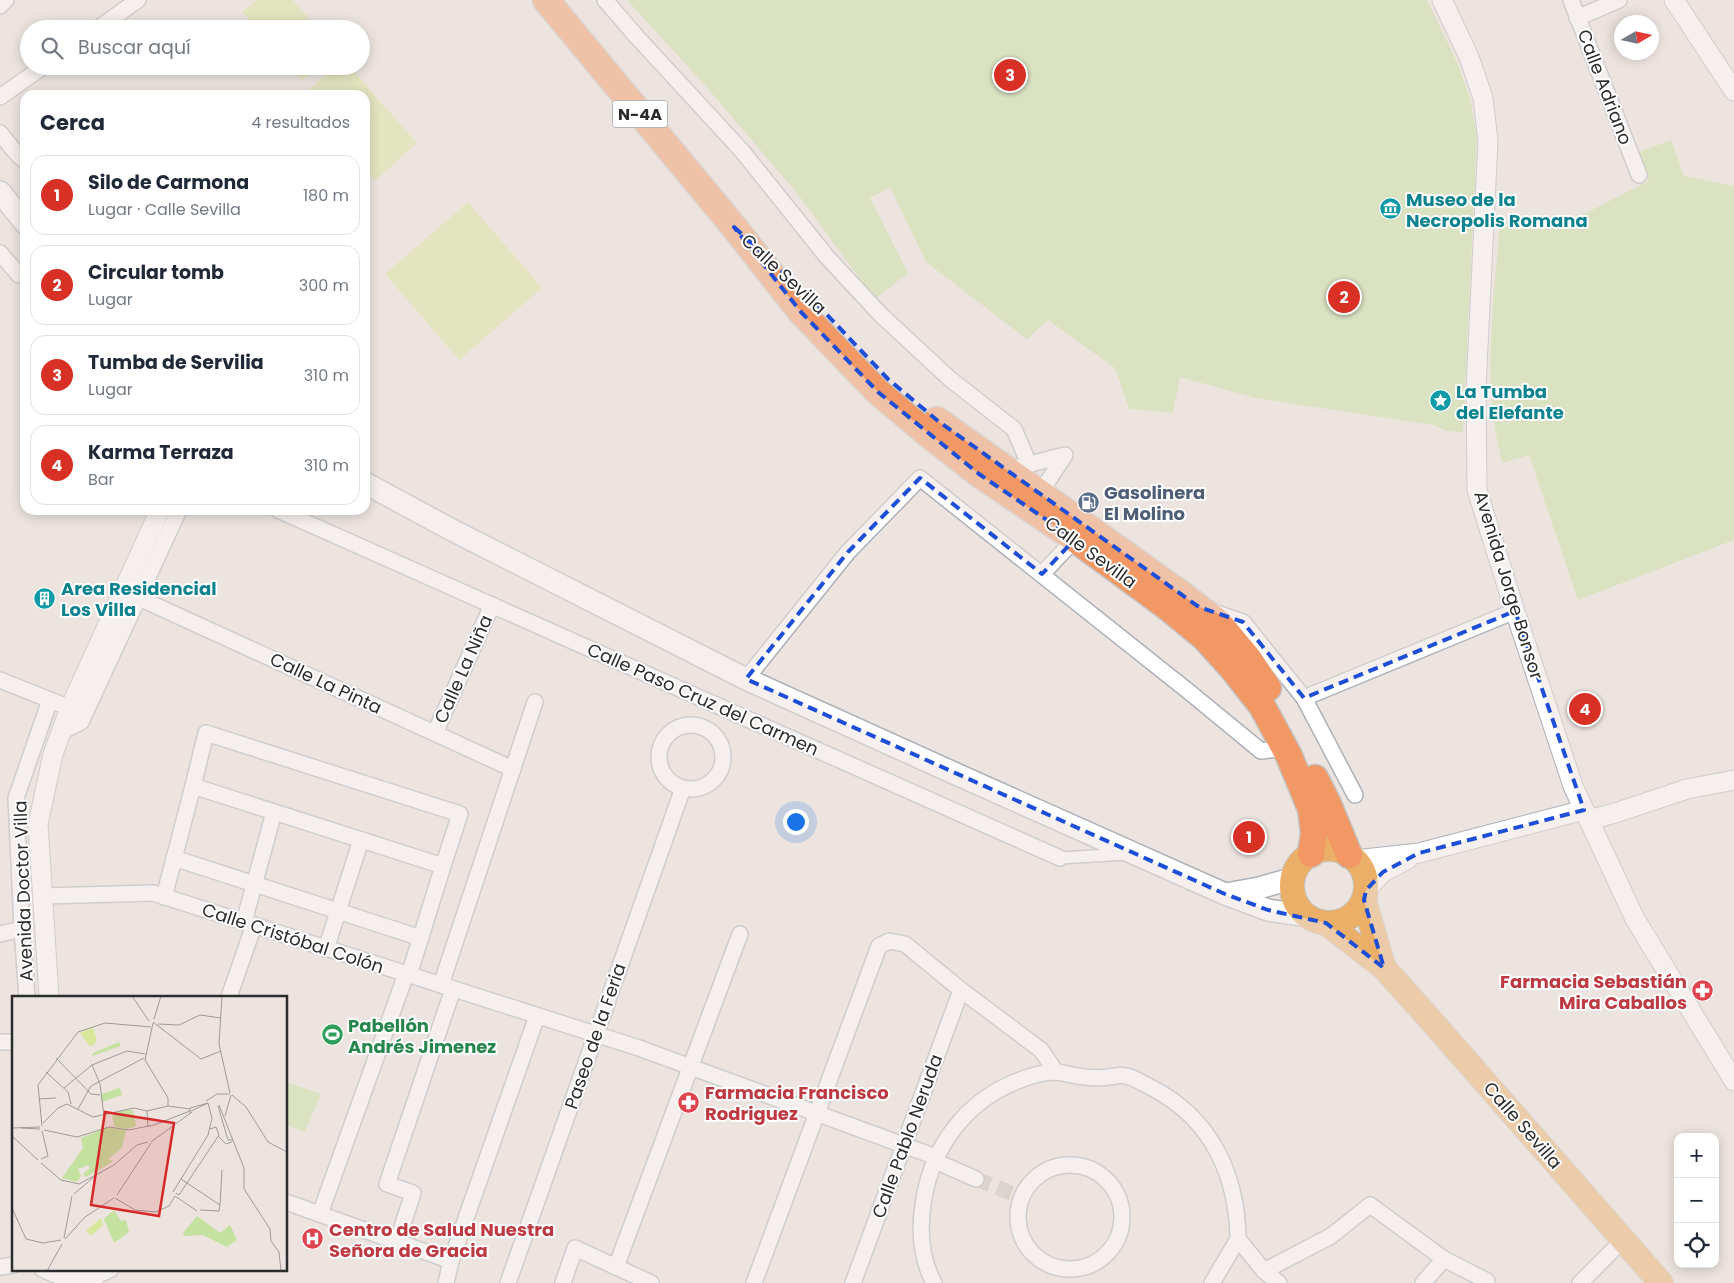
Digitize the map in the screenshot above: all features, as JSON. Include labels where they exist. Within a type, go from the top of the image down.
[{"type":"highway","name":"N-4A","points":[[546,0],[734,227]]},
{"type":"highway","name":"Calle Sevilla","points":[[734,227],[816,302],[888,379],[938,421],[1019,467],[1046,497],[1218,622],[1248,658],[1274,697],[1328,804],[1352,857]]},
{"type":"highway","name":"Calle Sevilla","points":[[734,227],[801,312],[878,392],[978,474],[1075,538],[1166,606],[1205,638],[1262,706],[1285,748],[1311,809],[1314,833],[1312,854]]},
{"type":"main road","points":[[0,192],[20,217]]},
{"type":"main road","points":[[370,486],[452,530],[746,679],[1225,894],[1268,910],[1317,920],[1338,922],[1349,918],[1358,910],[1365,895]]},
{"type":"main road","points":[[1317,920],[1300,909],[1292,888],[1294,878],[1300,864],[1312,854],[1330,849],[1340,851],[1352,857],[1362,868],[1366,879],[1365,895],[1384,968]]},
{"type":"main road","points":[[1225,894],[1259,888],[1294,878]]},
{"type":"main road","name":"Calle Sevilla","points":[[1317,920],[1384,968],[1661,1283]]},
{"type":"street","points":[[0,6],[6,0]]},
{"type":"street","points":[[110,20],[138,0]]},
{"type":"street","points":[[605,0],[742,151],[827,257],[881,315],[950,379],[1014,429],[1019,467],[1065,455],[1046,484],[1046,497]]},
{"type":"street","name":"Avenida Jorge Bonsor","points":[[1442,0],[1469,57],[1483,98],[1488,141],[1476,388],[1477,490],[1573,786],[1635,919],[1734,1081]]},
{"type":"street","name":"Calle Adriano","points":[[1571,0],[1639,174]]},
{"type":"street","points":[[1577,18],[1619,0]]},
{"type":"street","points":[[1674,0],[1734,91]]},
{"type":"street","points":[[0,97],[31,75]]},
{"type":"street","points":[[0,133],[20,156]]},
{"type":"street","points":[[0,253],[19,275]]},
{"type":"street","points":[[746,679],[848,552],[920,478],[1261,751],[1285,748]]},
{"type":"street","name":"Avenida Doctor Villa","points":[[49,996],[38,824],[53,754],[70,708],[158,515]]},
{"type":"street","points":[[61,732],[81,722],[178,515]]},
{"type":"street","name":"Calle Paso Cruz del Carmen","points":[[289,515],[1060,858],[1135,854]]},
{"type":"street","points":[[1042,574],[1075,538]]},
{"type":"street","name":"Calle La Pinta","points":[[139,598],[513,769]]},
{"type":"street","name":"Calle La Niña","points":[[435,733],[492,605]]},
{"type":"street","points":[[1166,606],[1199,607],[1244,622],[1304,698],[1355,795]]},
{"type":"street","points":[[1304,698],[1515,611]]},
{"type":"street","points":[[0,680],[70,708]]},
{"type":"street","name":"Avenida Doctor Villa","points":[[27,996],[16,798],[50,700]]},
{"type":"street","points":[[397,1242],[413,1193],[387,1184],[535,702]]},
{"type":"street","points":[[707,729],[716,705]]},
{"type":"street","points":[[686,726],[697,726],[707,729],[721,744],[723,754],[721,770],[712,782],[703,788],[693,790],[673,784],[665,776],[660,766],[659,756],[667,736],[676,729],[686,726]]},
{"type":"street","points":[[164,897],[206,733],[460,814],[420,938],[320,1214]]},
{"type":"street","points":[[1352,857],[1419,853],[1586,815],[1615,813],[1687,789],[1734,780]]},
{"type":"street","points":[[192,786],[443,866]]},
{"type":"street","name":"Paseo de la Feria","points":[[508,1283],[683,788]]},
{"type":"street","points":[[230,996],[249,924],[254,884],[274,812]]},
{"type":"street","points":[[326,948],[361,840]]},
{"type":"street","points":[[1365,895],[1383,872],[1419,853]]},
{"type":"street","points":[[174,858],[420,938]]},
{"type":"street","name":"Calle Cristóbal Colón","points":[[43,896],[153,893],[690,1067],[903,1145],[976,1178]]},
{"type":"street","points":[[0,934],[22,929]]},
{"type":"street","points":[[616,1267],[740,934]]},
{"type":"street","points":[[754,1283],[879,946],[889,941],[905,944],[961,990],[1041,1050],[1056,1072]]},
{"type":"street","name":"Calle Pablo Neruda","points":[[853,1283],[961,990]]},
{"type":"street","points":[[446,1283],[451,1261],[537,1016]]},
{"type":"street","points":[[934,1283],[923,1253],[922,1220],[926,1189],[935,1159],[944,1142],[966,1115],[992,1093],[1022,1079],[1056,1072],[1094,1078],[1117,1075],[1131,1077],[1164,1094],[1190,1115],[1204,1131],[1225,1166],[1236,1202],[1238,1239],[1212,1283]]},
{"type":"street","points":[[1072,1165],[1091,1169],[1107,1180],[1120,1201],[1122,1220],[1118,1238],[1105,1256],[1086,1268],[1070,1270],[1048,1265],[1030,1250],[1022,1237],[1018,1213],[1019,1196],[1036,1178],[1050,1169],[1072,1165]]},
{"type":"street","points":[[288,1203],[451,1261]]},
{"type":"street","points":[[1264,1271],[1331,1236],[1370,1205],[1444,1259],[1486,1281],[1485,1283]]},
{"type":"street","points":[[1238,1239],[1264,1271],[1279,1283]]},
{"type":"street","points":[[1580,1283],[1623,1240]]},
{"type":"street","points":[[563,1283],[575,1248],[651,1283]]},
{"type":"street","points":[[1423,1283],[1444,1259]]},
{"type":"street","points":[[44,1270],[74,1282],[108,1270]]},
{"type":"highlighted area","points":[[734,227],[815,302],[888,379],[938,421],[1199,607],[1243,622],[1304,698],[1515,611],[1584,810],[1419,853],[1383,872],[1366,890],[1364,900],[1384,968],[1326,923],[1268,910],[1225,894],[746,679],[848,552],[920,478],[1042,574],[1075,539],[979,474],[878,392],[801,312]]},
{"type":"green space","points":[[256,0],[293,0],[310,20],[249,20],[242,12]]},
{"type":"green space","points":[[627,0],[1427,0],[1457,62],[1470,98],[1477,137],[1463,432],[1447,431],[1433,425],[1256,398],[1180,377],[1173,413],[1129,409],[1115,368],[1048,320],[1027,339],[926,262],[890,187],[870,198],[908,273],[875,299],[797,193],[704,84]]},
{"type":"green space","points":[[297,75],[308,75],[302,80]]},
{"type":"green space","points":[[325,75],[357,75],[417,143],[375,181],[370,176],[370,90],[309,90]]},
{"type":"green space","points":[[1671,140],[1684,176],[1734,186],[1734,540],[1578,600],[1529,455],[1502,463],[1497,440],[1493,410],[1491,357],[1500,220],[1576,218],[1649,181],[1639,152]]},
{"type":"green space","points":[[468,202],[542,288],[459,360],[385,274]]},
{"type":"green space","points":[[288,1083],[321,1094],[305,1132],[288,1126]]},
{"type":"tunnel","points":[[976,1179],[1016,1195]]},
{"type":"place","name":"Tumba de Servilia","points":[[1010,75]]},
{"type":"place","name":"Museo de la Necropolis Romana","points":[[1390,209]]},
{"type":"place","name":"Circular tomb","points":[[1344,297]]},
{"type":"place","name":"La Tumba del Elefante","points":[[1440,401]]},
{"type":"place","name":"Gasolinera El Molino","points":[[1088,502]]},
{"type":"place","name":"Area Residencial Los Villa","points":[[45,598]]},
{"type":"place","name":"Karma Terraza","points":[[1585,709]]},
{"type":"place","name":"Silo de Carmona","points":[[1249,837]]},
{"type":"place","name":"Farmacia Sebastián Mira Caballos","points":[[1703,991]]},
{"type":"place","name":"Pabellón Andrés Jimenez","points":[[332,1035]]},
{"type":"place","name":"Farmacia Francisco Rodriguez","points":[[689,1102]]},
{"type":"place","name":"Centro de Salud Nuestra Señora de Gracia","points":[[313,1239]]}]
